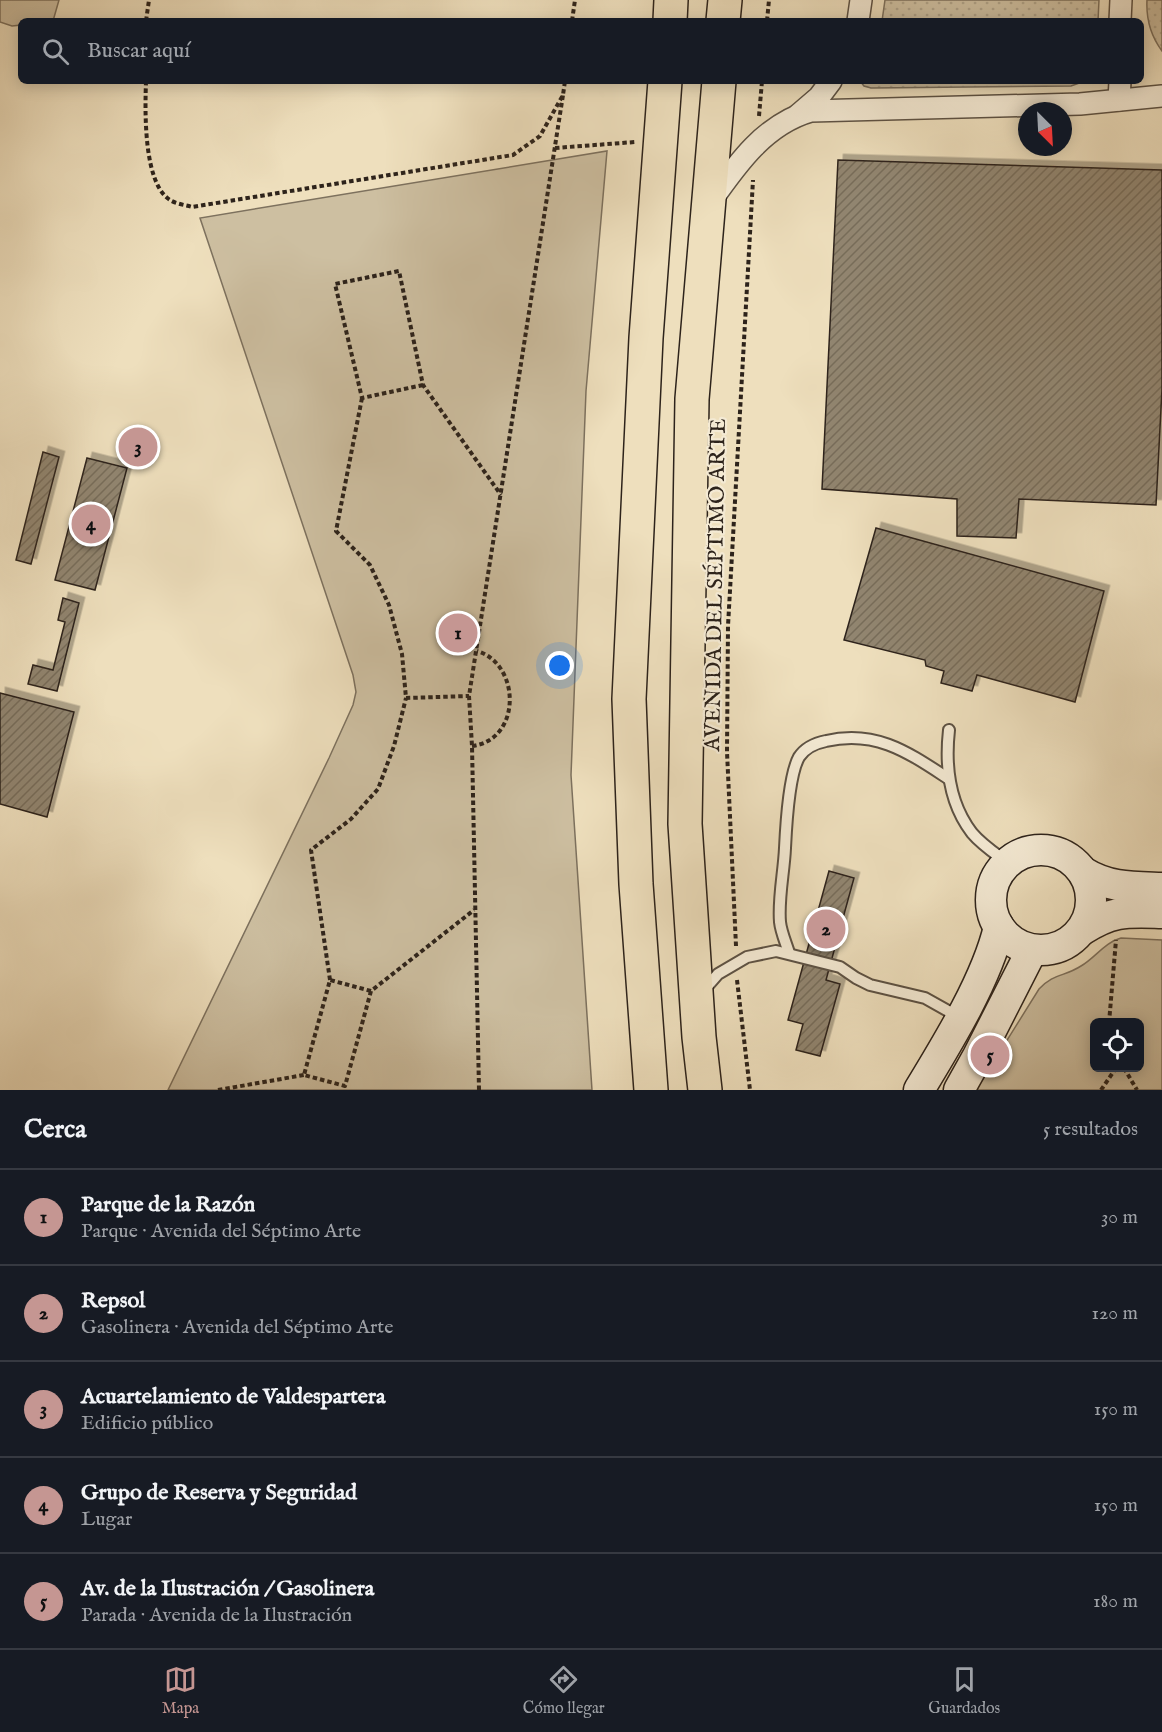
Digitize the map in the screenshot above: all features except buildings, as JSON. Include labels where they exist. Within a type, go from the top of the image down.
[{"type":"main road","points":[[670,18],[671,0]]},
{"type":"main road","points":[[723,18],[725,0]]},
{"type":"main road","points":[[651,1090],[636,884],[629,699],[646,338],[665,84]]},
{"type":"main road","name":"AVENIDA DEL SÉPTIMO ARTE","points":[[705,1090],[685,801],[692,399],[718,84]]},
{"type":"street","points":[[858,18],[861,0]]},
{"type":"street","points":[[1120,18],[1121,0]]},
{"type":"street","points":[[708,204],[739,162],[755,146],[774,128],[797,115],[819,97],[829,84]]},
{"type":"street","points":[[797,115],[824,110],[1080,104],[1120,91],[1162,96]]},
{"type":"street","points":[[1162,888],[1126,888],[1108,884],[1083,872],[1067,858],[1048,851],[1027,853],[1008,863],[992,888],[992,909],[999,927],[1013,942],[1032,950],[1042,951],[1060,947],[1100,918],[1125,912],[1162,913]]},
{"type":"street","points":[[1082,930],[1090,911],[1091,901],[1083,872]]},
{"type":"street","points":[[919,1090],[960,1017],[988,960],[999,927]]},
{"type":"street","points":[[958,1090],[1032,950]]},
{"type":"lane","points":[[950,730],[947,755],[949,779],[955,802],[973,834],[1008,863]]},
{"type":"lane","points":[[789,953],[780,921],[787,815],[795,768],[799,757],[806,749],[838,738],[861,738],[883,742],[904,751],[949,779]]},
{"type":"lane","points":[[697,999],[718,974],[736,963],[747,957],[776,951],[840,967],[870,985],[924,998],[960,1017]]},
{"type":"path","points":[[146,18],[149,0]]},
{"type":"path","points":[[572,18],[575,0]]},
{"type":"path","points":[[767,18],[769,0]]},
{"type":"path","points":[[146,84],[145,132],[156,183],[170,200],[192,207],[513,155],[540,136],[563,95]]},
{"type":"path","points":[[479,1090],[469,696],[565,84]]},
{"type":"path","points":[[750,1090],[736,963],[727,753],[728,626],[755,146],[762,84]]},
{"type":"path","points":[[555,148],[661,140]]},
{"type":"path","points":[[304,1075],[330,980],[311,850],[351,819],[378,789],[394,746],[406,698],[402,654],[389,605],[370,565],[336,531],[362,398],[335,284],[399,271],[423,385],[501,495]]},
{"type":"path","points":[[362,398],[423,385]]},
{"type":"path","points":[[472,746],[482,745],[490,740],[504,726],[508,715],[510,693],[497,662],[487,654],[477,651]]},
{"type":"path","points":[[406,698],[469,696]]},
{"type":"path","points":[[218,1090],[304,1075],[345,1086],[371,991],[475,909]]},
{"type":"path","points":[[1109,1018],[1117,937],[1123,927],[1125,912]]},
{"type":"path","points":[[330,980],[371,991]]},
{"type":"path","points":[[1101,1090],[1113,1072]]},
{"type":"path","points":[[1126,1072],[1137,1090]]},
{"type":"shaded area","points":[[0,0],[59,0],[54,18],[18,18],[18,25],[12,26],[0,22]]},
{"type":"shaded area","points":[[885,0],[1099,0],[1098,18],[882,18]]},
{"type":"shaded area","points":[[1147,0],[1162,0],[1162,51],[1150,27]]},
{"type":"shaded area","points":[[862,84],[1077,84],[1071,86],[871,88]]},
{"type":"shaded area","points":[[607,151],[586,391],[571,775],[592,1090],[168,1090],[329,758],[353,705],[356,692],[353,675],[200,218]]},
{"type":"shaded area","points":[[1121,938],[1162,940],[1162,1090],[976,1090],[1039,989],[1050,980],[1081,966],[1105,947]]},
{"type":"place","name":"Acuartelamiento de Valdespartera","points":[[138,447]]},
{"type":"place","name":"Grupo de Reserva y Seguridad","points":[[91,524]]},
{"type":"place","name":"Parque de la Razón","points":[[458,633]]},
{"type":"place","name":"Repsol","points":[[826,929]]},
{"type":"place","name":"Av. de la Ilustración / Gasolinera","points":[[990,1055]]}]
